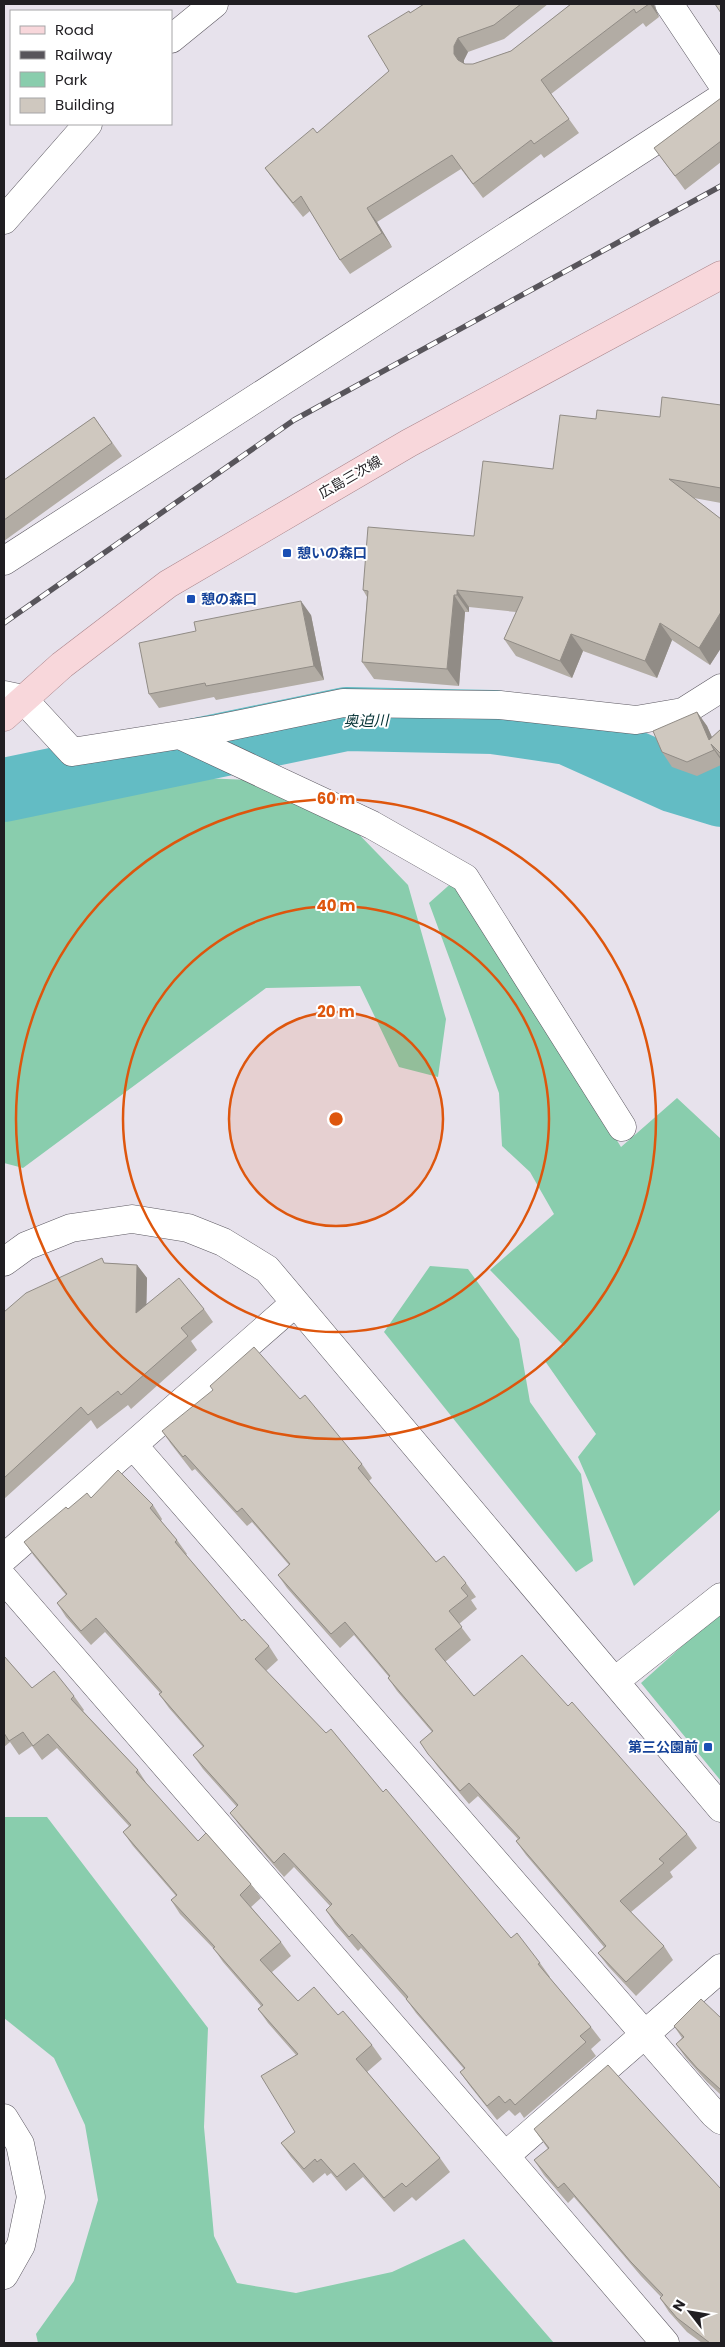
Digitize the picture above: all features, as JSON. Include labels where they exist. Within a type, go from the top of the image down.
[{"type":"main road","name":"広島三次線","points":[[10,704],[168,584],[409,443],[721,275]]},
{"type":"street","points":[[172,39],[214,4]]},
{"type":"street","points":[[669,4],[721,82]]},
{"type":"street","points":[[4,561],[721,98]]},
{"type":"street","points":[[4,220],[87,125]]},
{"type":"street","points":[[10,704],[72,752],[180,735],[343,703],[500,705],[636,720],[683,712],[721,688]]},
{"type":"street","points":[[180,735],[372,825],[465,878],[622,1127]]},
{"type":"street","points":[[4,1262],[26,1246],[71,1228],[132,1219],[188,1228],[223,1242],[267,1269],[721,1808]]},
{"type":"street","points":[[4,1558],[295,1303]]},
{"type":"street","points":[[133,1445],[721,2120]]},
{"type":"street","points":[[4,1580],[505,2156],[665,2343]]},
{"type":"street","points":[[615,1681],[721,1597]]},
{"type":"street","points":[[505,2156],[721,1968]]},
{"type":"street","points":[[4,2118],[20,2144],[30,2197],[21,2245],[4,2275]]},
{"type":"green space","points":[[178,777],[274,781],[347,822],[408,885],[446,1019],[438,1077],[399,1067],[360,986],[266,988],[23,1168],[4,1163],[4,809]]},
{"type":"green space","points":[[456,879],[621,1147],[677,1098],[721,1139],[721,1509],[634,1586],[578,1457],[596,1434],[545,1361],[564,1346],[490,1270],[554,1214],[530,1172],[502,1146],[499,1093],[429,903]]},
{"type":"green space","points":[[430,1266],[468,1269],[519,1339],[530,1402],[581,1474],[593,1561],[576,1572],[384,1332]]},
{"type":"green space","points":[[721,1611],[721,1781],[641,1683]]},
{"type":"green space","points":[[4,1817],[47,1817],[208,2028],[204,2127],[214,2236],[237,2283],[296,2293],[392,2272],[464,2239],[554,2343],[38,2343],[36,2334],[74,2281],[98,2200],[85,2125],[54,2058],[4,2018]]},
{"type":"building","points":[[424,4],[521,4],[494,25],[458,38],[454,46],[454,54],[458,60],[465,64],[473,64],[511,51],[571,4],[649,4],[636,13],[634,9],[541,80],[569,119],[534,144],[531,140],[473,184],[452,155],[367,208],[382,233],[340,260],[301,196],[293,203],[265,168],[313,128],[317,133],[389,71],[368,36]]},
{"type":"building","points":[[715,4],[721,4],[721,13]]},
{"type":"building","points":[[721,98],[721,141],[675,176],[654,148]]},
{"type":"building","points":[[662,397],[721,405],[721,488],[669,479],[721,519],[721,612],[699,648],[660,623],[645,661],[571,634],[560,661],[504,639],[523,597],[457,590],[457,595],[454,595],[447,669],[362,662],[368,591],[363,590],[368,527],[474,536],[483,461],[553,469],[560,415],[596,419],[597,410],[660,417]]},
{"type":"building","points":[[94,417],[112,443],[4,520],[4,480]]},
{"type":"building","points":[[301,601],[314,666],[206,686],[205,683],[149,694],[139,643],[196,631],[194,622]]},
{"type":"building","points":[[697,712],[709,740],[721,729],[721,754],[711,744],[714,750],[687,762],[662,752],[653,731]]},
{"type":"building","points":[[102,1258],[104,1263],[137,1265],[136,1313],[179,1278],[204,1309],[181,1328],[188,1336],[121,1395],[118,1391],[88,1415],[81,1407],[4,1478],[4,1312],[26,1293]]},
{"type":"building","points":[[254,1347],[300,1399],[305,1395],[362,1464],[358,1468],[436,1562],[444,1556],[466,1583],[461,1588],[468,1596],[449,1611],[462,1627],[435,1649],[474,1696],[522,1655],[568,1706],[572,1702],[687,1834],[659,1859],[664,1863],[620,1901],[664,1946],[626,1982],[598,1953],[606,1946],[516,1841],[520,1838],[469,1783],[460,1791],[428,1754],[420,1742],[433,1731],[388,1678],[390,1676],[345,1622],[331,1634],[278,1575],[290,1564],[242,1508],[237,1512],[185,1455],[183,1457],[162,1431],[213,1390],[210,1386]]},
{"type":"building","points":[[118,1470],[153,1505],[150,1508],[177,1540],[175,1542],[242,1621],[244,1619],[269,1646],[255,1659],[326,1733],[331,1729],[383,1792],[386,1789],[511,1938],[517,1933],[540,1963],[538,1964],[591,2027],[580,2036],[586,2042],[515,2105],[510,2099],[505,2103],[499,2096],[487,2106],[460,2072],[465,2068],[406,1999],[408,1997],[352,1934],[349,1937],[326,1910],[332,1904],[284,1853],[274,1863],[230,1813],[238,1805],[193,1755],[204,1746],[159,1694],[162,1692],[96,1618],[81,1631],[57,1603],[67,1594],[24,1542],[66,1507],[68,1509],[87,1493],[91,1498]]},
{"type":"building","points":[[4,1656],[32,1688],[54,1671],[74,1696],[71,1699],[138,1770],[136,1772],[198,1841],[206,1833],[251,1884],[240,1895],[281,1942],[260,1960],[298,2001],[314,1987],[338,2015],[343,2011],[372,2045],[356,2059],[440,2158],[406,2187],[402,2183],[384,2198],[354,2163],[337,2177],[321,2159],[317,2162],[315,2159],[304,2169],[281,2143],[295,2132],[261,2076],[298,2054],[258,2009],[263,2005],[213,1948],[215,1947],[171,1900],[177,1895],[123,1832],[131,1825],[48,1734],[33,1746],[23,1732],[9,1741],[4,1733]]},
{"type":"building","points":[[701,1999],[721,2018],[721,2090],[697,2068],[676,2044],[684,2037],[674,2026]]},
{"type":"building","points":[[608,2065],[720,2188],[721,2186],[721,2343],[710,2343],[677,2318],[660,2298],[663,2295],[631,2262],[564,2183],[558,2188],[534,2160],[549,2148],[534,2129]]},
{"type":"waterway","name":"奥迫川","points":[[4,790],[346,719],[493,722],[568,733],[675,781],[721,795]]},
{"type":"railway","points":[[4,623],[294,420],[721,186]]},
{"type":"place","name":"憩いの森口","points":[[287,553]]},
{"type":"place","name":"憩の森口","points":[[191,599]]},
{"type":"place","name":"第三公園前","points":[[708,1747]]}]
